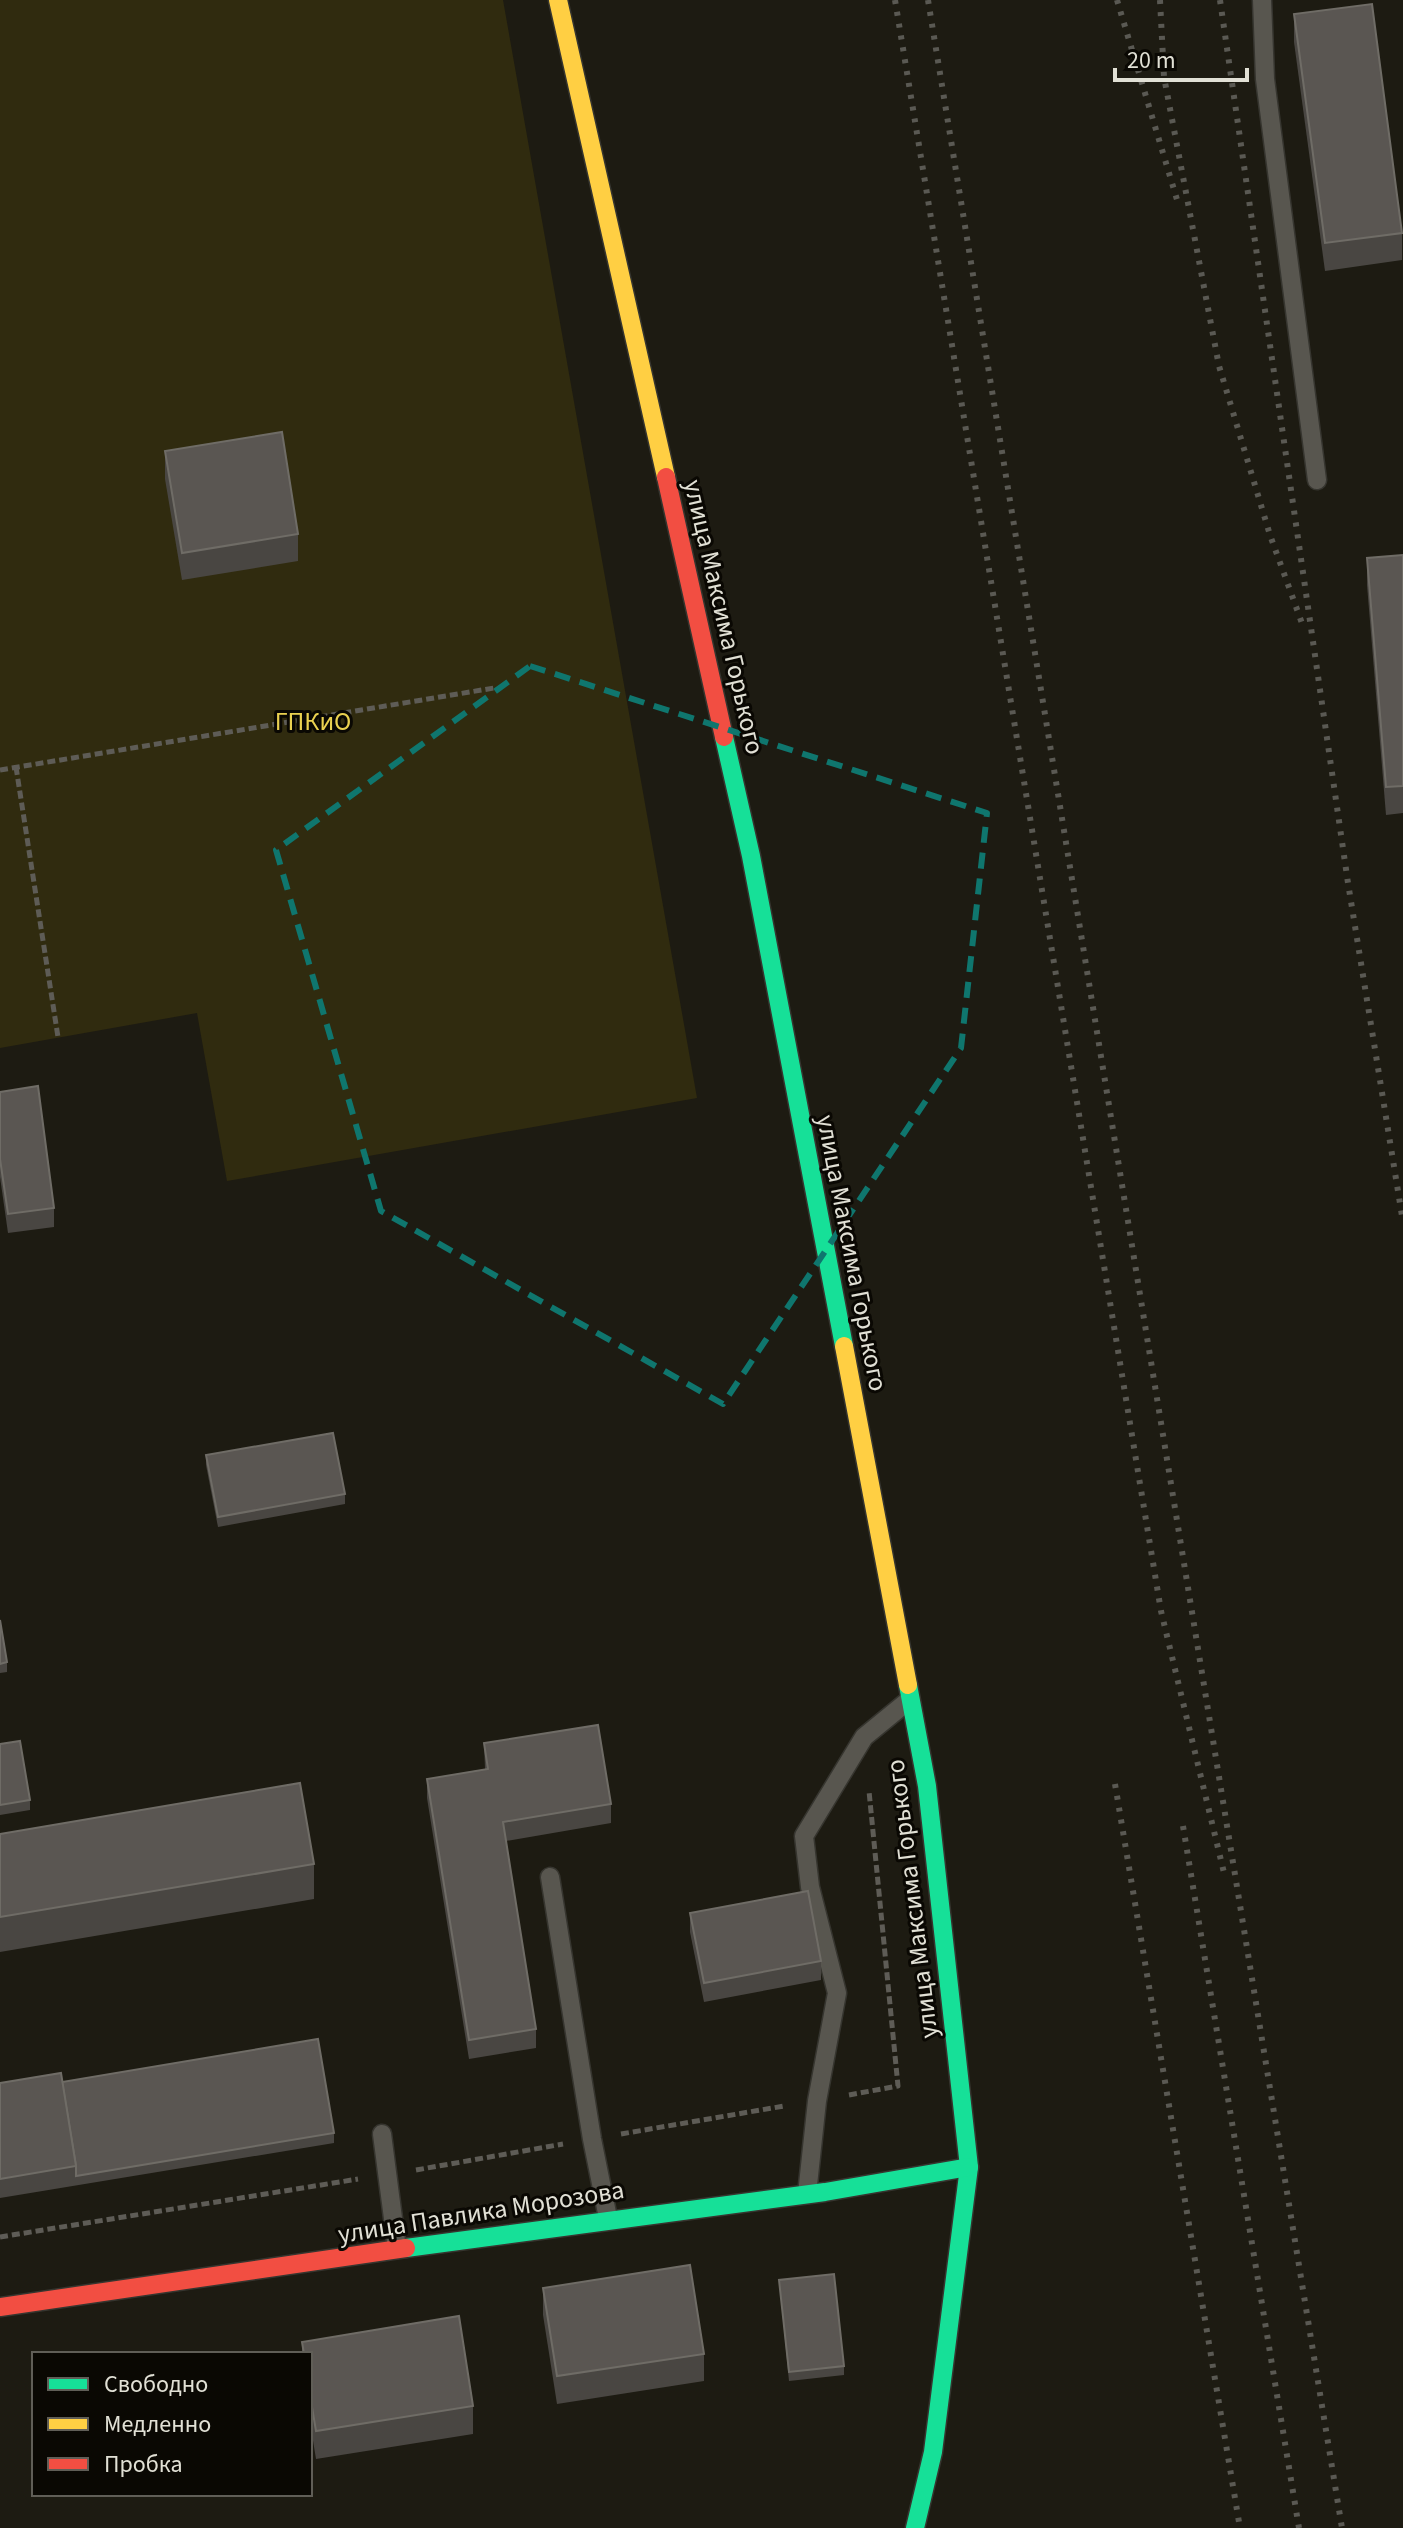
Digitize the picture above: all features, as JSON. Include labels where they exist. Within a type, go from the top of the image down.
[{"type":"street","name":"улица Максима Горького","points":[[558,0],[751,856],[927,1786],[969,2167],[933,2452],[915,2528]]},
{"type":"street","name":"улица Павлика Морозова","points":[[0,2307],[608,2218],[807,2194],[969,2167]]},
{"type":"lane","points":[[1262,0],[1265,79],[1317,480]]},
{"type":"lane","points":[[807,2194],[817,2101],[837,1993],[810,1887],[804,1836],[864,1737],[910,1699]]},
{"type":"lane","points":[[550,1877],[592,2139],[608,2218]]},
{"type":"lane","points":[[382,2134],[397,2251]]},
{"type":"path","points":[[0,770],[494,688]]},
{"type":"path","points":[[16,767],[58,1037]]},
{"type":"highlighted area","points":[[530,666],[987,813],[961,1048],[723,1404],[381,1211],[276,850]]},
{"type":"green space","name":"ГПКиО","points":[[0,0],[503,0],[697,1098],[227,1181],[197,1013],[0,1048]]},
{"type":"building","points":[[1372,4],[1402,233],[1325,243],[1294,14]]},
{"type":"building","points":[[282,432],[298,534],[182,553],[165,451]]},
{"type":"building","points":[[1403,555],[1403,786],[1386,787],[1367,558]]},
{"type":"building","points":[[38,1086],[54,1208],[8,1214],[0,1159],[0,1092]]},
{"type":"building","points":[[333,1433],[345,1494],[218,1517],[206,1455]]},
{"type":"building","points":[[0,1620],[7,1662],[0,1664]]},
{"type":"building","points":[[598,1725],[611,1804],[503,1822],[536,2029],[469,2040],[427,1779],[488,1769],[484,1743]]},
{"type":"building","points":[[20,1741],[30,1800],[0,1805],[0,1744]]},
{"type":"building","points":[[300,1783],[314,1864],[0,1917],[0,1834]]},
{"type":"building","points":[[808,1891],[821,1961],[704,1983],[690,1913]]},
{"type":"building","points":[[318,2039],[334,2133],[76,2176],[62,2082]]},
{"type":"building","points":[[61,2073],[76,2166],[0,2179],[0,2083]]},
{"type":"building","points":[[690,2265],[704,2354],[557,2376],[543,2288]]},
{"type":"building","points":[[834,2274],[844,2366],[789,2372],[779,2280]]},
{"type":"building","points":[[459,2316],[473,2406],[316,2431],[312,2407],[312,2352],[304,2352],[302,2342]]},
{"type":"railway","points":[[895,0],[1161,1611],[1225,1877]]},
{"type":"railway","points":[[928,0],[1342,2528]]},
{"type":"railway","points":[[1117,0],[1178,203]]},
{"type":"railway","points":[[1160,0],[1164,77],[1219,366],[1270,535],[1303,626]]},
{"type":"railway","points":[[1220,0],[1348,883],[1403,1222]]},
{"type":"railway","points":[[1115,1784],[1240,2528]]},
{"type":"railway","points":[[1183,1826],[1299,2528]]},
{"type":"traffic: fast","points":[[724,737],[751,856],[844,1346]]},
{"type":"traffic: fast","points":[[908,1685],[927,1786],[969,2167],[933,2452],[915,2528]]},
{"type":"traffic: fast","points":[[406,2248],[825,2192],[969,2167]]},
{"type":"traffic: slow","points":[[558,0],[666,477]]},
{"type":"traffic: slow","points":[[844,1346],[908,1685]]},
{"type":"traffic: jam","points":[[666,477],[724,737]]},
{"type":"traffic: jam","points":[[0,2307],[406,2248]]}]
